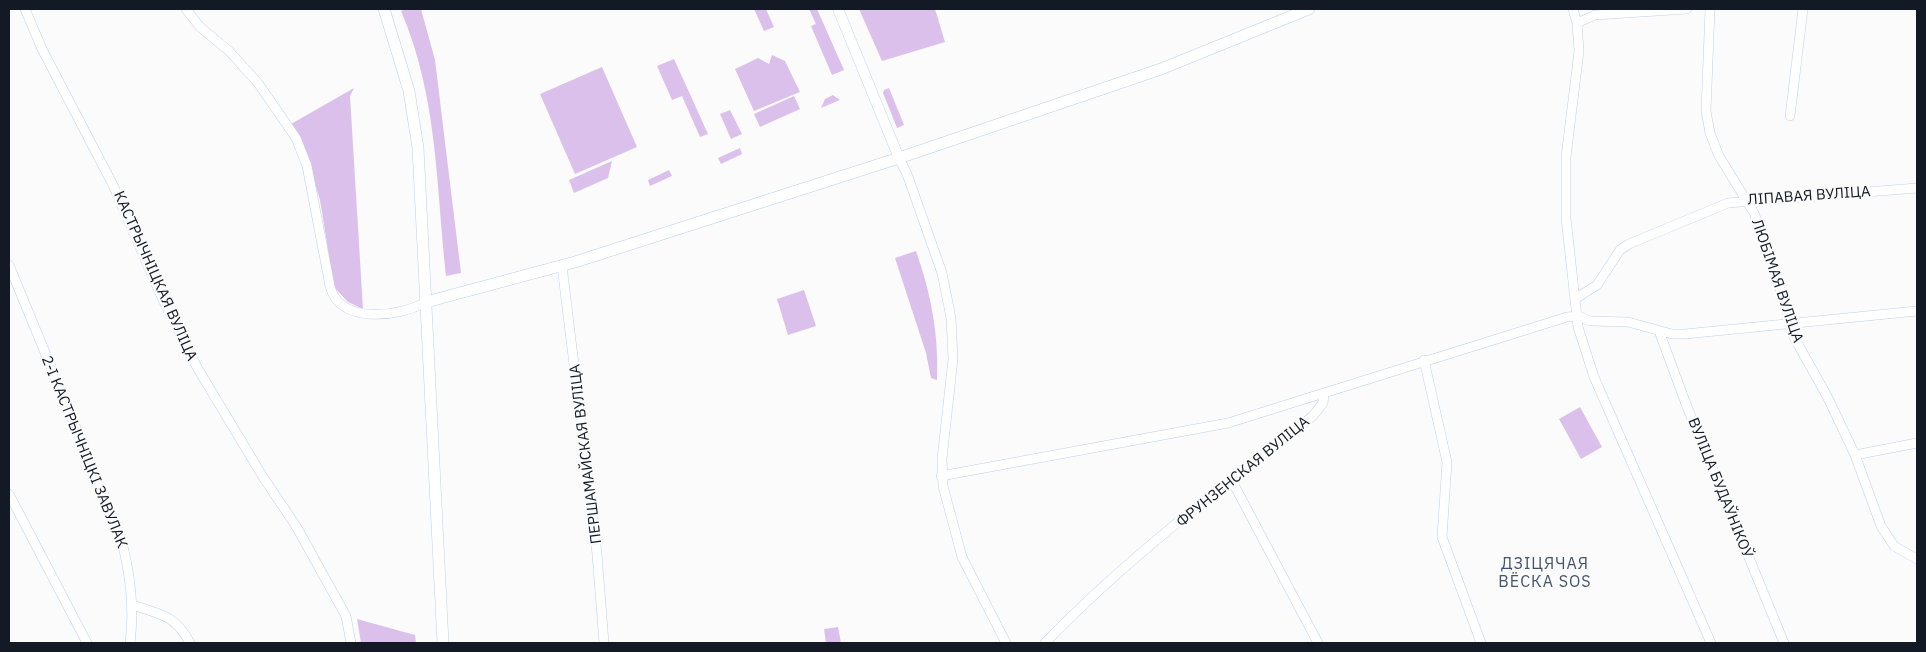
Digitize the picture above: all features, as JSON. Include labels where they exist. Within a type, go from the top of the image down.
[{"type":"main road","points":[[384,9],[402,64],[416,128],[422,199],[443,643]]},
{"type":"main road","points":[[426,302],[562,266],[899,158],[1187,60],[1309,9]]},
{"type":"street","name":"КАСТРЫЧНІЦКАЯ ВУЛІЦА","points":[[25,9],[42,49],[114,185],[159,291],[198,370],[263,478],[296,526],[346,616],[351,643]]},
{"type":"street","points":[[186,9],[200,27],[229,51],[258,83],[296,138],[308,166],[330,286],[335,300],[346,309],[358,313],[410,311],[426,302]]},
{"type":"street","points":[[838,9],[899,158],[908,174],[942,273],[950,318],[953,359],[941,476],[962,557],[1006,643]]},
{"type":"street","points":[[1573,9],[1577,23],[1578,64],[1573,92],[1566,166],[1566,218],[1581,339],[1594,377],[1711,643]]},
{"type":"street","points":[[1577,23],[1595,15],[1687,9]]},
{"type":"street","name":"ЛЮБІМАЯ ВУЛІЦА","points":[[1710,9],[1706,111],[1710,133],[1719,156],[1747,200],[1772,261],[1794,337],[1828,398],[1854,455],[1877,516],[1888,538],[1903,553],[1917,559]]},
{"type":"street","points":[[1790,116],[1803,9]]},
{"type":"street","name":"ЛІПАВАЯ ВУЛІЦА","points":[[1575,299],[1597,285],[1620,250],[1658,231],[1728,203],[1917,188]]},
{"type":"street","name":"2-І КАСТРЫЧНІЦКІ ЗАВУЛАК","points":[[9,266],[116,524],[127,561],[133,605],[130,643]]},
{"type":"street","name":"ПЕРШАМАЙСКАЯ ВУЛІЦА","points":[[562,266],[598,554],[604,643]]},
{"type":"street","points":[[941,476],[1228,423],[1557,319],[1578,316],[1590,321],[1628,322],[1659,331],[1685,334],[1917,311]]},
{"type":"street","name":"ВУЛІЦА БУДАЎНІКОЎ","points":[[1659,331],[1686,404],[1784,643]]},
{"type":"street","points":[[1424,360],[1447,462],[1442,537],[1481,643]]},
{"type":"street","name":"ФРУНЗЕНСКАЯ ВУЛІЦА","points":[[1046,643],[1115,578],[1231,480],[1313,416],[1323,403],[1324,394]]},
{"type":"street","points":[[1854,455],[1917,443]]},
{"type":"street","points":[[1231,480],[1318,643]]},
{"type":"street","points":[[9,494],[86,643]]},
{"type":"street","points":[[133,605],[173,620],[182,628],[190,643]]},
{"type":"shaded area","points":[[421,9],[435,60],[461,273],[446,276],[434,142],[422,76],[413,43],[401,11]]},
{"type":"shaded area","points":[[754,9],[766,9],[774,27],[764,31]]},
{"type":"shaded area","points":[[809,9],[817,9],[844,70],[832,75],[811,26],[816,24]]},
{"type":"shaded area","points":[[859,9],[935,9],[945,42],[882,61]]},
{"type":"shaded area","points":[[772,55],[785,61],[800,92],[754,111],[735,69],[758,58],[769,64]]},
{"type":"shaded area","points":[[674,59],[708,134],[700,137],[682,96],[672,100],[657,66]]},
{"type":"shaded area","points":[[602,67],[637,147],[575,174],[540,94]]},
{"type":"shaded area","points":[[354,88],[350,96],[363,309],[348,302],[334,287],[320,200],[308,160],[291,124]]},
{"type":"shaded area","points":[[889,88],[904,125],[897,128],[883,93],[884,90]]},
{"type":"shaded area","points":[[833,95],[840,100],[821,108],[825,99]]},
{"type":"shaded area","points":[[794,96],[800,109],[760,127],[754,114]]},
{"type":"shaded area","points":[[730,110],[742,134],[731,139],[720,114]]},
{"type":"shaded area","points":[[740,148],[742,154],[721,164],[718,158]]},
{"type":"shaded area","points":[[612,161],[608,178],[574,193],[569,180]]},
{"type":"shaded area","points":[[669,170],[672,176],[650,186],[648,180]]},
{"type":"shaded area","points":[[916,251],[933,314],[937,346],[937,380],[931,378],[926,353],[895,258]]},
{"type":"shaded area","points":[[804,290],[816,326],[788,335],[777,299]]},
{"type":"shaded area","points":[[1580,407],[1602,447],[1581,459],[1559,419]]},
{"type":"shaded area","points":[[357,619],[415,635],[416,643],[361,643]]},
{"type":"shaded area","points":[[838,627],[841,643],[826,643],[824,629]]},
{"type":"district","name":"ДЗІЦЯЧАЯ ВЁСКА SOS","points":[[1545,573]]}]
